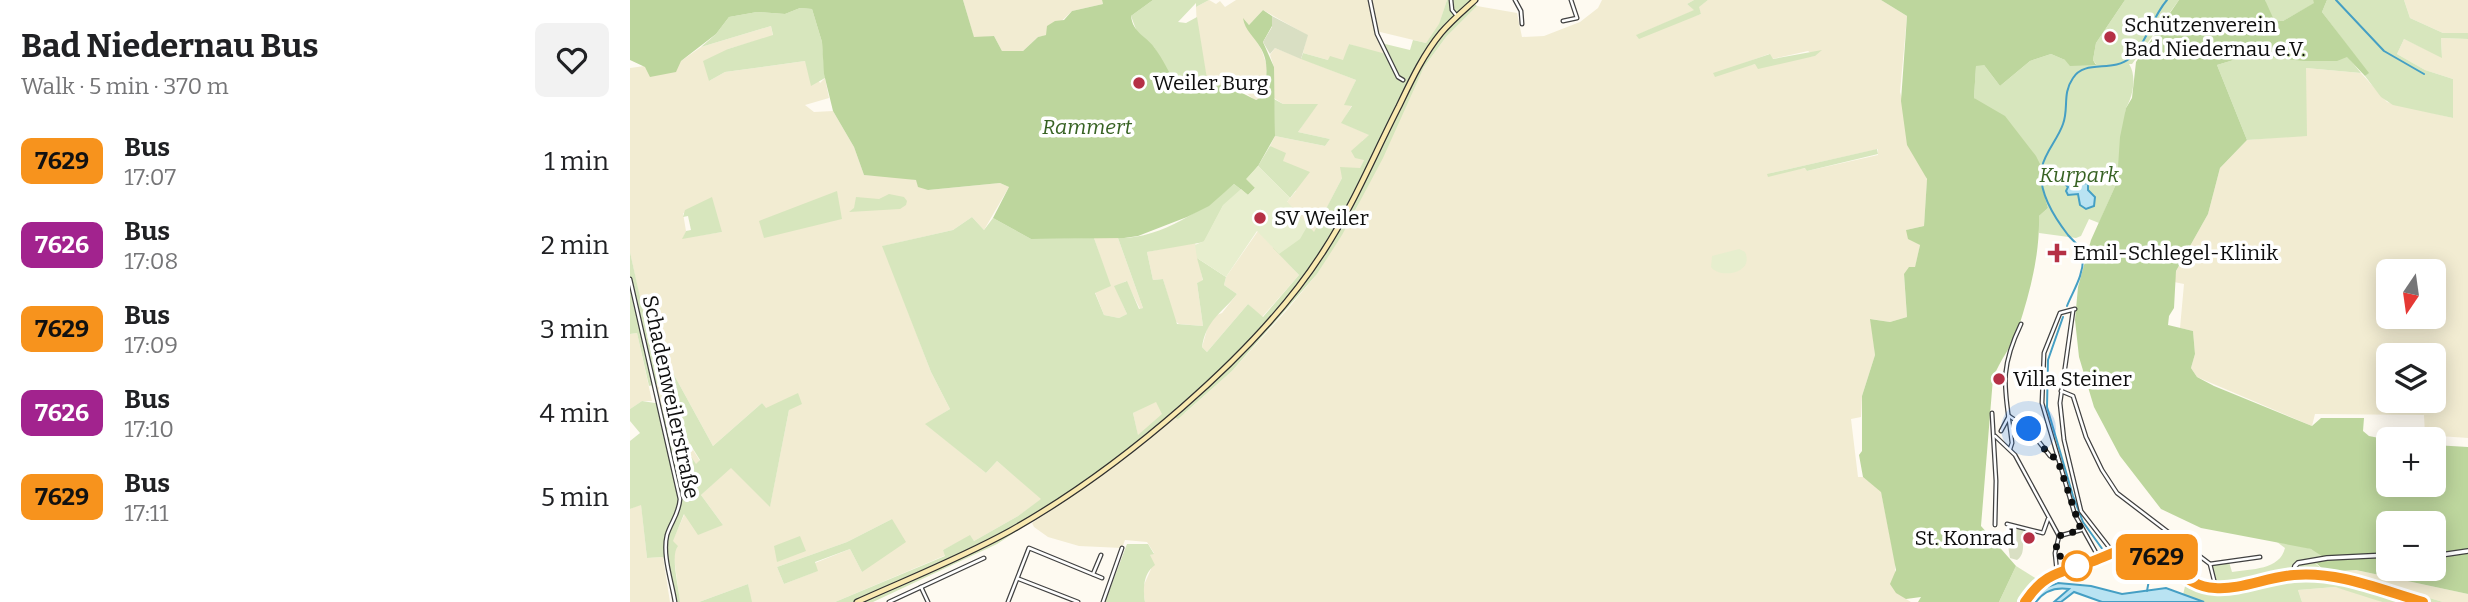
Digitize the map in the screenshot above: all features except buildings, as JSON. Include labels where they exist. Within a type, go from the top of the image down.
[{"type":"main road","points":[[858,601],[985,545],[1054,504],[1162,422],[1236,356],[1283,306],[1324,250],[1420,64],[1440,34],[1475,0]]},
{"type":"main road","points":[[2025,602],[2035,587],[2057,572],[2110,552],[2144,551],[2156,556],[2189,581],[2216,588],[2293,575],[2346,579],[2423,602]]},
{"type":"street","points":[[1370,0],[1377,34],[1398,76],[1403,80]]},
{"type":"street","points":[[1451,0],[1451,5],[1459,14]]},
{"type":"street","points":[[1515,0],[1521,11],[1522,24]]},
{"type":"street","points":[[1563,21],[1577,18],[1571,0]]},
{"type":"street","name":"Schadenweilerstraße","points":[[630,279],[680,499],[680,511],[666,538],[675,602]]},
{"type":"street","points":[[2100,557],[2081,530],[2042,403],[2042,373],[2047,344],[2058,314],[2074,310],[2061,391],[2060,413],[2064,440],[2081,511],[2110,552]]},
{"type":"street","points":[[2010,449],[2012,443],[2005,391],[2006,358],[2021,324]]},
{"type":"street","points":[[2061,391],[2073,396],[2086,438],[2116,493],[2210,564],[2216,588]]},
{"type":"street","points":[[1992,414],[1995,525]]},
{"type":"street","points":[[2009,416],[2029,429],[2050,456],[2057,458]]},
{"type":"street","points":[[2001,430],[2009,416]]},
{"type":"street","points":[[1994,436],[2010,449],[2059,536],[2055,553],[2057,572]]},
{"type":"street","points":[[2007,524],[2043,533],[2050,518]]},
{"type":"street","points":[[2059,536],[2081,530]]},
{"type":"street","points":[[1008,602],[1029,548],[1102,578]]},
{"type":"street","points":[[1103,602],[1122,548]]},
{"type":"street","points":[[2446,554],[2468,551]]},
{"type":"street","points":[[1093,574],[1101,555]]},
{"type":"street","points":[[2293,575],[2298,563],[2337,556],[2376,555]]},
{"type":"street","points":[[2210,564],[2247,561],[2260,557]]},
{"type":"street","points":[[890,602],[984,558]]},
{"type":"street","points":[[1017,578],[1078,602]]},
{"type":"street","points":[[921,587],[928,602]]},
{"type":"shaded area","points":[[963,0],[1102,0],[1103,4],[1072,11],[1047,35],[1038,37],[1023,51],[1002,51],[994,36],[974,38]]},
{"type":"shaded area","points":[[1209,0],[1216,4],[1220,1],[1225,7],[1236,0],[1447,0],[1439,25],[1426,43],[1376,31],[1387,54],[1378,54],[1349,44],[1344,61],[1303,53],[1307,35],[1263,10],[1249,25],[1244,19],[1262,51],[1267,66],[1264,97],[1255,100],[1226,85],[1208,85],[1197,29],[1196,7]]},
{"type":"shaded area","points":[[1602,0],[1694,0],[1687,4],[1695,10],[1637,35],[1701,14],[1698,7],[1708,0],[1881,0],[1907,16],[1900,92],[1927,180],[1924,226],[1906,230],[1920,245],[1915,268],[1904,275],[1907,317],[1890,322],[1871,319],[1875,355],[1862,396],[1861,417],[1851,419],[1858,477],[1863,477],[1881,491],[1895,562],[1895,576],[1906,599],[1911,602],[1145,602],[1143,587],[1151,569],[1150,555],[1154,553],[1147,542],[1125,540],[1122,548],[1079,546],[1048,537],[1034,527],[1032,523],[1092,482],[1174,417],[1185,413],[1232,371],[1286,311],[1317,274],[1356,209],[1424,67],[1446,37],[1477,6],[1517,13],[1522,37],[1544,36],[1580,22],[1598,8]],"holes":[[[1808,51],[1815,56],[1755,64],[1714,74],[1769,54],[1772,59]],[[1878,149],[1878,155],[1807,171],[1806,168],[1767,174]]]},
{"type":"shaded area","points":[[2404,0],[2468,0],[2468,33],[2443,33],[2410,18]]},
{"type":"shaded area","points":[[771,26],[773,36],[728,49],[709,81],[725,72],[805,61],[820,83],[825,78],[829,98],[805,105],[814,112],[833,111],[854,147],[864,175],[905,177],[916,180],[928,190],[1000,183],[1009,187],[984,230],[972,217],[953,230],[883,246],[931,372],[950,409],[926,424],[986,473],[997,461],[1042,499],[974,541],[970,536],[943,550],[946,555],[835,602],[751,602],[748,584],[699,602],[680,602],[672,542],[685,513],[723,525],[701,495],[731,467],[770,506],[789,410],[765,409],[762,403],[713,446],[673,373],[666,376],[676,399],[680,429],[700,461],[696,465],[672,428],[667,426],[661,404],[658,404],[654,385],[658,383],[630,252],[630,68],[681,61],[701,47]],"holes":[[[683,213],[722,232],[683,238],[686,231]],[[892,519],[862,572],[850,549],[815,563],[817,571],[784,584],[777,567],[847,542]]]},
{"type":"shaded area","points":[[2441,38],[2468,39],[2468,438],[2446,436],[2446,427],[2425,427],[2424,415],[2315,414],[2312,426],[2197,377],[2191,368],[2195,354],[2193,331],[2180,328],[2184,284],[2174,282],[2176,271],[2208,214],[2220,168],[2247,140],[2306,135],[2306,68],[2361,73],[2387,102],[2453,118],[2453,79],[2425,70],[2397,54],[2404,39],[2442,57]]},
{"type":"shaded area","points":[[1275,48],[1356,80],[1345,105],[1352,105],[1342,123],[1370,135],[1362,141],[1364,160],[1360,168],[1342,178],[1314,233],[1287,202],[1296,191],[1283,161],[1270,146],[1275,136],[1325,146],[1330,139],[1298,132],[1317,104],[1283,104],[1274,98],[1274,67],[1270,55]]},
{"type":"shaded area","points":[[1258,231],[1299,275],[1262,317],[1248,304],[1207,352],[1202,347],[1212,317],[1222,313],[1237,294],[1224,285],[1226,277]]},
{"type":"shaded area","points":[[1094,238],[1118,238],[1143,308],[1140,309],[1126,281],[1115,287],[1127,314],[1119,318],[1104,315],[1095,292],[1110,286]]},
{"type":"shaded area","points":[[1195,242],[1203,281],[1197,283],[1203,326],[1179,324],[1175,321],[1163,279],[1153,280],[1147,252]]},
{"type":"shaded area","points":[[637,333],[652,401],[642,401],[630,409],[630,334]]},
{"type":"shaded area","points":[[1156,401],[1163,414],[1138,436],[1133,413]]},
{"type":"shaded area","points":[[641,504],[647,558],[663,557],[670,602],[630,602],[630,509]]},
{"type":"shaded area","points":[[2356,570],[2376,574],[2376,581],[2407,581],[2468,594],[2468,602],[2443,602],[2346,574],[2326,572]]},
{"type":"shaded area","points":[[2335,587],[2367,595],[2382,602],[2302,602],[2298,590]]},
{"type":"green space","name":"Rammert","points":[[630,0],[963,0],[974,37],[994,36],[1002,51],[1023,51],[1038,37],[1046,35],[1047,26],[1064,20],[1072,11],[1103,4],[1102,0],[1153,0],[1131,16],[1132,22],[1151,43],[1177,87],[1226,85],[1256,100],[1264,96],[1266,65],[1263,53],[1243,18],[1249,25],[1263,10],[1272,16],[1272,26],[1263,42],[1274,67],[1275,136],[1258,166],[1247,179],[1256,187],[1248,195],[1234,184],[1209,206],[1138,236],[1031,239],[993,218],[1009,187],[1000,183],[928,190],[918,187],[916,180],[864,175],[854,147],[833,111],[824,74],[822,42],[812,9],[800,8],[785,14],[757,12],[729,17],[716,34],[681,61],[676,72],[650,77],[645,67],[630,60]]},
{"type":"green space","points":[[1153,0],[1209,0],[1196,7],[1196,3],[1178,22],[1186,23],[1197,17],[1208,85],[1177,87],[1154,47],[1137,32],[1131,16]]},
{"type":"green space","points":[[1447,0],[1471,0],[1477,6],[1446,37],[1424,67],[1383,158],[1342,235],[1317,274],[1232,371],[1178,419],[1173,417],[1092,482],[997,544],[873,602],[835,602],[945,556],[943,550],[970,535],[974,541],[1018,516],[1041,499],[997,461],[986,473],[925,424],[950,409],[931,372],[882,246],[953,230],[972,217],[984,230],[993,218],[1031,239],[1094,238],[1111,286],[1095,293],[1104,315],[1119,318],[1127,314],[1114,286],[1127,281],[1139,309],[1143,308],[1118,238],[1150,233],[1181,221],[1234,184],[1249,196],[1223,206],[1204,242],[1147,252],[1153,280],[1163,279],[1177,324],[1203,326],[1197,283],[1203,280],[1197,258],[1226,277],[1224,285],[1237,294],[1207,330],[1202,347],[1207,352],[1248,304],[1263,317],[1299,275],[1273,248],[1287,202],[1314,232],[1342,178],[1340,167],[1360,168],[1364,160],[1355,158],[1351,151],[1369,135],[1341,123],[1352,106],[1344,105],[1356,80],[1301,59],[1303,53],[1328,60],[1330,56],[1343,60],[1349,44],[1386,54],[1381,43],[1410,50],[1413,40],[1426,43],[1439,24]],"holes":[[[1156,402],[1162,414],[1138,435],[1133,413]]]},
{"type":"green space","points":[[1694,0],[1708,0],[1699,7],[1701,14],[1639,39],[1636,35],[1694,10],[1687,4]]},
{"type":"green space","points":[[1881,0],[2125,0],[2096,43],[2093,60],[2096,65],[2070,66],[2065,60],[2051,54],[2030,61],[2000,86],[1984,65],[1976,66],[1974,98],[2005,116],[2036,156],[2041,166],[2040,180],[2048,208],[2039,216],[2033,273],[2018,329],[1993,378],[1981,526],[2016,566],[1999,602],[1918,602],[1921,597],[1906,599],[1896,593],[1890,584],[1896,570],[1881,492],[1863,477],[1859,455],[1862,451],[1862,396],[1875,355],[1870,319],[1890,322],[1907,317],[1904,274],[1909,267],[1915,267],[1920,245],[1908,239],[1906,230],[1924,226],[1927,179],[1907,145],[1901,101],[1907,16]]},
{"type":"green space","name":"Kurpark","points":[[2125,0],[2179,0],[2132,64],[2129,64],[2133,74],[2133,86],[2126,108],[2117,182],[2099,223],[2089,219],[2081,236],[2076,238],[2039,233],[2039,216],[2048,208],[2040,180],[2040,166],[1974,98],[1976,65],[1984,65],[2000,86],[2030,61],[2051,54],[2065,60],[2096,64],[2093,60],[2096,43]]},
{"type":"green space","points":[[2179,0],[2265,0],[2274,20],[2283,21],[2314,3],[2313,0],[2327,0],[2322,12],[2369,73],[2365,76],[2347,57],[2337,61],[2304,61],[2257,53],[2217,65],[2247,140],[2220,168],[2208,214],[2176,271],[2174,308],[2168,325],[2193,331],[2195,354],[2191,368],[2197,377],[2214,386],[2312,426],[2321,418],[2364,418],[2363,431],[2376,437],[2376,497],[2446,497],[2446,446],[2468,447],[2468,551],[2460,554],[2468,553],[2468,594],[2407,581],[2446,581],[2446,511],[2376,511],[2376,574],[2356,570],[2326,572],[2316,563],[2328,560],[2311,549],[2201,528],[2161,509],[2120,456],[2094,407],[2079,357],[2075,320],[2078,287],[2091,240],[2117,182],[2120,137],[2126,108],[2132,98],[2136,62]]},
{"type":"green space","points":[[2265,0],[2313,0],[2315,3],[2283,21],[2274,20]]},
{"type":"green space","points":[[2327,0],[2404,0],[2410,18],[2443,33],[2468,33],[2468,39],[2441,38],[2442,58],[2404,39],[2397,54],[2425,70],[2453,79],[2453,118],[2393,105],[2381,97],[2365,76],[2368,73],[2322,12]]},
{"type":"green space","points":[[800,8],[812,9],[822,42],[825,78],[811,86],[805,61],[725,72],[709,81],[703,61],[728,49],[773,35],[771,26],[701,47],[729,17],[757,12],[785,14]]},
{"type":"green space","points":[[1272,16],[1308,35],[1301,59],[1275,48],[1270,54],[1263,42],[1272,27]]},
{"type":"green space","points":[[1822,50],[1815,56],[1758,69],[1755,64],[1715,77],[1713,73],[1770,54],[1773,59]]},
{"type":"green space","points":[[2257,53],[2268,57],[2347,56],[2361,73],[2306,68],[2307,136],[2247,140],[2217,65]]},
{"type":"green space","points":[[1274,99],[1283,104],[1318,104],[1298,132],[1330,139],[1325,146],[1275,136]]},
{"type":"green space","points":[[1270,146],[1286,153],[1283,161],[1310,172],[1290,198],[1258,166]]},
{"type":"green space","points":[[1877,149],[1878,154],[1807,171],[1805,168],[1768,177],[1767,174]]},
{"type":"green space","name":"SV Weiler","points":[[1258,166],[1290,198],[1287,202],[1308,225],[1300,239],[1279,254],[1257,231],[1226,277],[1197,258],[1195,245],[1204,241],[1223,205],[1241,189],[1248,195],[1255,188],[1246,179]]},
{"type":"green space","points":[[837,191],[842,219],[764,238],[759,221]]},
{"type":"green space","points":[[889,194],[904,197],[906,205],[900,209],[849,212],[854,208],[856,197],[879,199]]},
{"type":"green space","points":[[712,197],[722,232],[682,239],[686,231],[691,230],[688,216],[683,217],[685,210]]},
{"type":"green space","points":[[1739,249],[1745,252],[1747,259],[1741,270],[1721,273],[1711,267],[1712,256]]},
{"type":"green space","points":[[630,252],[659,383],[649,386],[637,333],[630,334]]},
{"type":"green space","points":[[673,373],[713,446],[762,403],[766,408],[798,393],[802,404],[789,410],[770,507],[731,468],[701,495],[723,525],[698,535],[684,514],[673,541],[678,546],[675,564],[680,602],[675,602],[669,568],[663,557],[647,558],[641,505],[630,509],[630,441],[640,433],[630,421],[630,409],[642,401],[661,404],[667,426],[671,427],[696,464],[700,460],[680,428],[676,399],[666,376]]},
{"type":"green space","points":[[892,519],[906,542],[862,572],[850,549],[815,562],[818,571],[784,584],[777,567],[847,542]]},
{"type":"green space","points":[[2009,525],[2024,530],[2023,550],[2017,560],[2010,558],[2007,539]]},
{"type":"green space","points":[[800,536],[806,551],[777,562],[774,546]]},
{"type":"green space","points":[[2277,542],[2304,547],[2323,555],[2328,560],[2316,564],[2326,572],[2365,579],[2443,602],[2382,602],[2335,587],[2298,590],[2302,602],[2204,602],[2183,595],[2186,582],[2215,581],[2210,564],[2229,562],[2232,572],[2256,569],[2277,561],[2285,548]]},
{"type":"green space","points":[[1127,544],[1148,544],[1154,554],[1150,555],[1155,565],[1145,582],[1145,602],[1105,602]]},
{"type":"green space","points":[[2016,566],[2040,581],[2044,588],[2030,602],[1999,602]]},
{"type":"green space","points":[[748,584],[752,602],[699,602]]},
{"type":"water","points":[[2066,180],[2072,184],[2088,183],[2088,190],[2095,197],[2094,206],[2086,209],[2080,205],[2078,194],[2068,195],[2068,187],[2064,183]]},
{"type":"water","points":[[2058,583],[2091,586],[2122,594],[2166,588],[2204,602],[2102,602],[2074,592],[2061,602],[2054,602],[2069,589],[2055,589],[2036,602],[2030,602],[2044,588]]},
{"type":"waterway","points":[[2067,306],[2080,276],[2083,253],[2052,212],[2044,194],[2042,167],[2063,124],[2068,90],[2073,78],[2085,69],[2116,65],[2130,58],[2141,45],[2167,0]]},
{"type":"waterway","points":[[2336,0],[2384,51],[2424,74]]},
{"type":"waterway","points":[[2063,317],[2048,360],[2047,407],[2073,496],[2083,522],[2103,550],[2115,560],[2146,571],[2149,580],[2147,591]]},
{"type":"bus line","name":"7629","points":[[2025,602],[2035,587],[2055,573],[2091,562],[2112,551],[2139,550],[2156,556],[2189,581],[2207,587],[2226,588],[2274,577],[2304,574],[2346,579],[2423,602]]},
{"type":"place","name":"Schützenverein Bad Niedernau e.V.","points":[[2110,37]]},
{"type":"place","name":"Weiler Burg","points":[[1139,83]]},
{"type":"place","name":"SV Weiler","points":[[1260,218]]},
{"type":"place","name":"Emil-Schlegel-Klinik","points":[[2057,253]]},
{"type":"place","name":"Villa Steiner","points":[[1999,379]]},
{"type":"place","name":"St. Konrad","points":[[2029,538]]},
{"type":"route","points":[[2029,429],[2050,456],[2057,458],[2081,530],[2059,536],[2055,553],[2077,566]]}]
